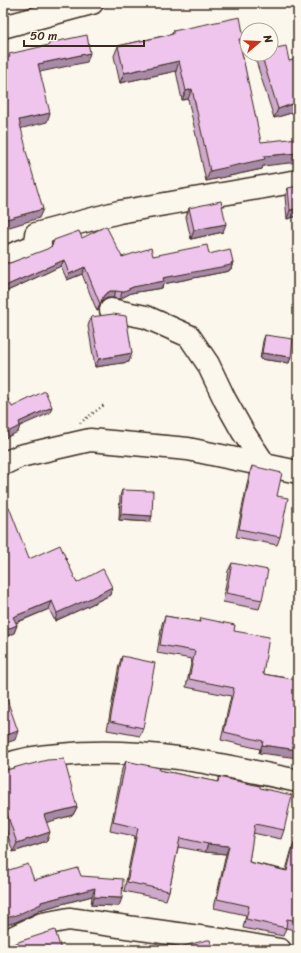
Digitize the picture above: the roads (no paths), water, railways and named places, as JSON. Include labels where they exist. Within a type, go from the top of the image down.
[{"type":"street","points":[[3,27],[92,3]]},
{"type":"street","points":[[3,258],[38,239],[119,212],[298,181]]},
{"type":"street","points":[[112,310],[146,317],[189,336],[208,364],[225,400],[243,432],[265,465]]},
{"type":"street","points":[[3,464],[20,456],[90,440],[188,448],[298,472]]},
{"type":"street","points":[[3,766],[16,761],[81,752],[158,755],[238,768],[298,781]]},
{"type":"street","points":[[3,942],[42,924],[69,919],[228,941],[280,950]]}]
